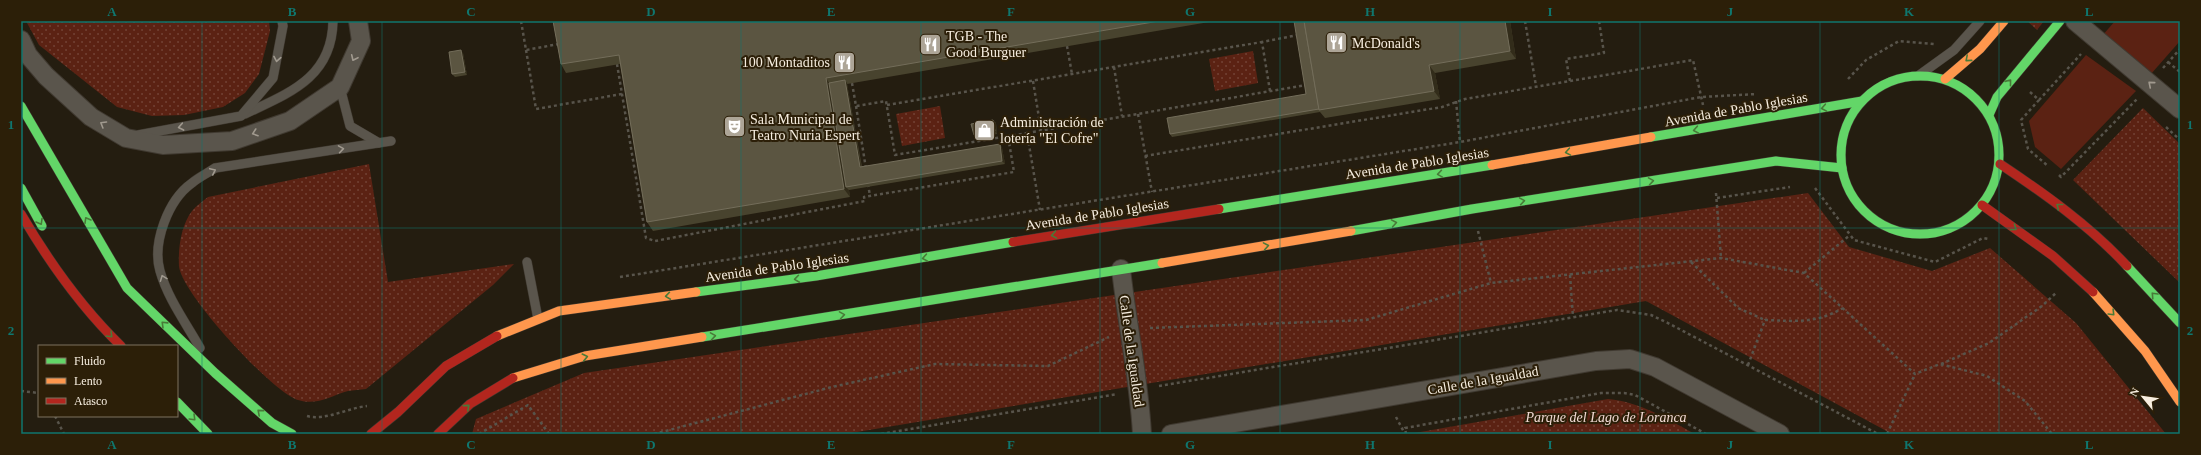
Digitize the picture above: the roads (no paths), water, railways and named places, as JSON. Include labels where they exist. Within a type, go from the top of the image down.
[{"type":"main road","points":[[1945,79],[1980,49],[2004,21]]},
{"type":"main road","points":[[1989,114],[1997,97],[2060,21]]},
{"type":"main road","points":[[1918,76],[1945,79],[1970,93],[1989,114],[1998,136],[2000,164],[1982,205],[1952,229],[1916,235],[1882,225],[1855,201],[1842,168],[1844,132],[1862,101],[1887,83],[1918,76]]},
{"type":"main road","name":"Avenida de Pablo Iglesias","points":[[371,434],[398,412],[446,366],[500,334],[558,310],[816,276],[1092,229],[1481,167],[1862,101]]},
{"type":"main road","points":[[21,106],[127,288],[215,373],[272,423],[292,434]]},
{"type":"main road","points":[[438,434],[470,404],[516,376],[585,356],[1228,253],[1472,209],[1776,161],[1842,168]]},
{"type":"main road","points":[[2000,164],[2035,187],[2106,244],[2180,323]]},
{"type":"main road","points":[[21,188],[48,236]]},
{"type":"main road","points":[[1982,205],[2035,242],[2076,276],[2122,324],[2180,402]]},
{"type":"main road","points":[[21,214],[49,261]]},
{"type":"main road","points":[[21,230],[49,261],[100,325],[120,345]]},
{"type":"main road","points":[[64,263],[100,325]]},
{"type":"main road","points":[[178,403],[208,434]]},
{"type":"street","points":[[21,40],[28,55],[46,76],[91,117],[126,138],[163,145],[232,141],[290,121],[340,87],[361,41],[358,21]]},
{"type":"street","points":[[2075,21],[2180,109]]},
{"type":"street","name":"Calle de la Igualdad","points":[[1121,269],[1128,328],[1139,390],[1142,434]]},
{"type":"street","name":"Calle de la Igualdad","points":[[1171,434],[1596,361],[1630,359],[1655,367],[1780,434]]},
{"type":"lane","points":[[241,116],[273,78],[283,26],[282,21]]},
{"type":"lane","points":[[126,138],[241,116],[302,86],[320,69],[333,37],[333,21]]},
{"type":"lane","points":[[1918,76],[1954,50],[1980,21]]},
{"type":"lane","points":[[340,87],[350,126],[379,143]]},
{"type":"lane","points":[[215,373],[171,297],[160,270],[158,240],[170,207],[190,183],[216,168],[391,141]]},
{"type":"lane","points":[[527,262],[538,319]]},
{"type":"place","name":"McDonald's","points":[[1337,43]]},
{"type":"place","name":"TGB - The Good Burguer","points":[[931,44]]},
{"type":"place","name":"100 Montaditos","points":[[845,62]]},
{"type":"place","name":"Sala Municipal de Teatro Nuria Espert","points":[[735,127]]},
{"type":"place","name":"Administración de lotería \"El Cofre\"","points":[[985,130]]},
{"type":"park label","name":"Parque del Lago de Loranca","points":[[1606,417]]}]
